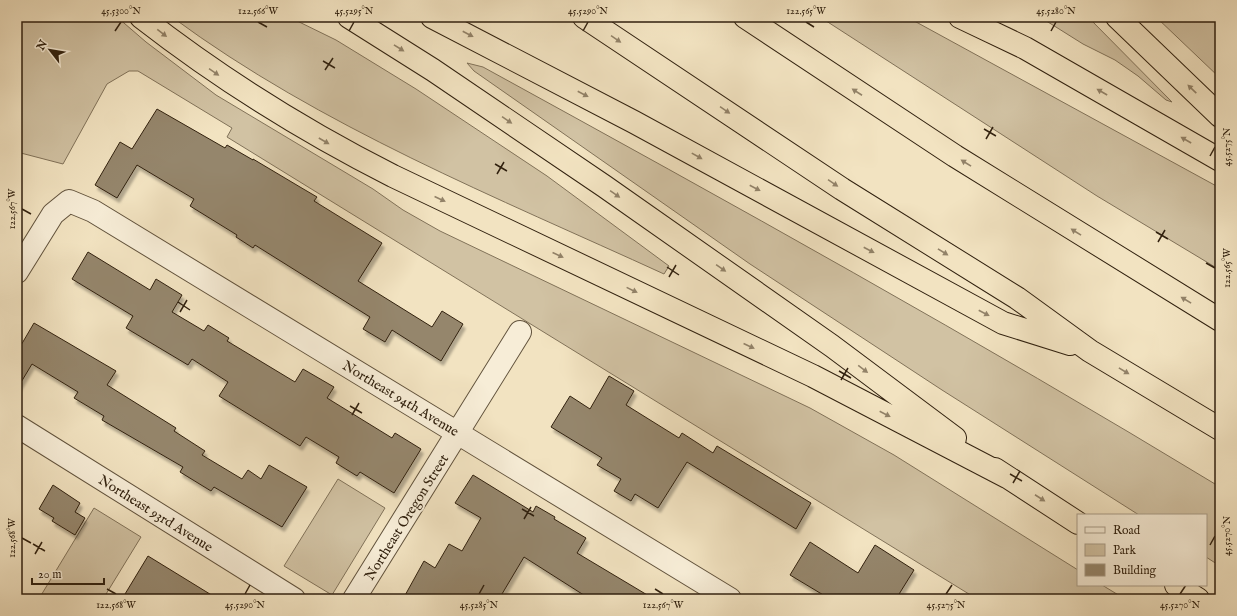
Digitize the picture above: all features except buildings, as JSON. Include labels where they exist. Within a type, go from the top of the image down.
[{"type":"highway","points":[[141,17],[182,49],[248,95],[335,147],[813,376],[1007,477]]},
{"type":"highway","points":[[349,17],[433,70],[610,190],[832,346],[1007,477],[1077,522]]},
{"type":"highway","points":[[432,17],[634,122],[1003,323],[1090,351]]},
{"type":"highway","points":[[584,17],[842,189],[1017,298],[1090,351],[1220,429]]},
{"type":"highway","points":[[745,17],[955,156],[1220,320]]},
{"type":"highway","points":[[960,17],[1025,48],[1220,160]]},
{"type":"highway","points":[[993,17],[1025,48]]},
{"type":"highway","points":[[1117,17],[1220,116]]},
{"type":"highway","points":[[1178,586],[1198,599]]},
{"type":"street","name":"Northeast 94th Avenue","points":[[17,272],[53,214],[70,201],[93,211],[459,432],[730,599]]},
{"type":"street","name":"Northeast Oregon Street","points":[[354,599],[520,332]]},
{"type":"street","name":"Northeast 93rd Avenue","points":[[17,426],[294,599]]},
{"type":"green space","points":[[17,17],[117,17],[146,42],[216,95],[373,189],[403,210],[440,231],[810,408],[894,455],[1077,569],[1077,586],[1104,586],[1125,599],[977,599],[227,137],[232,128],[138,71],[129,71],[107,84],[63,164],[17,152]]},
{"type":"green space","points":[[172,17],[289,17],[336,40],[416,89],[547,176],[669,266],[664,274],[411,158],[288,93],[229,56]]},
{"type":"green space","points":[[820,17],[907,17],[1220,188],[1220,270],[1097,196]]},
{"type":"green space","points":[[1040,17],[1088,17],[1172,102],[1166,100],[1138,76],[1115,60],[1083,44]]},
{"type":"green space","points":[[1156,17],[1220,17],[1220,78]]},
{"type":"green space","points":[[467,63],[483,67],[854,273],[1038,378],[1220,487],[1220,566],[1207,558],[1207,514],[1137,514],[942,390],[750,264],[474,71]]},
{"type":"green space","points":[[338,479],[385,508],[332,595],[284,566]]},
{"type":"green space","points":[[94,508],[141,537],[103,599],[44,599],[40,597]]}]
